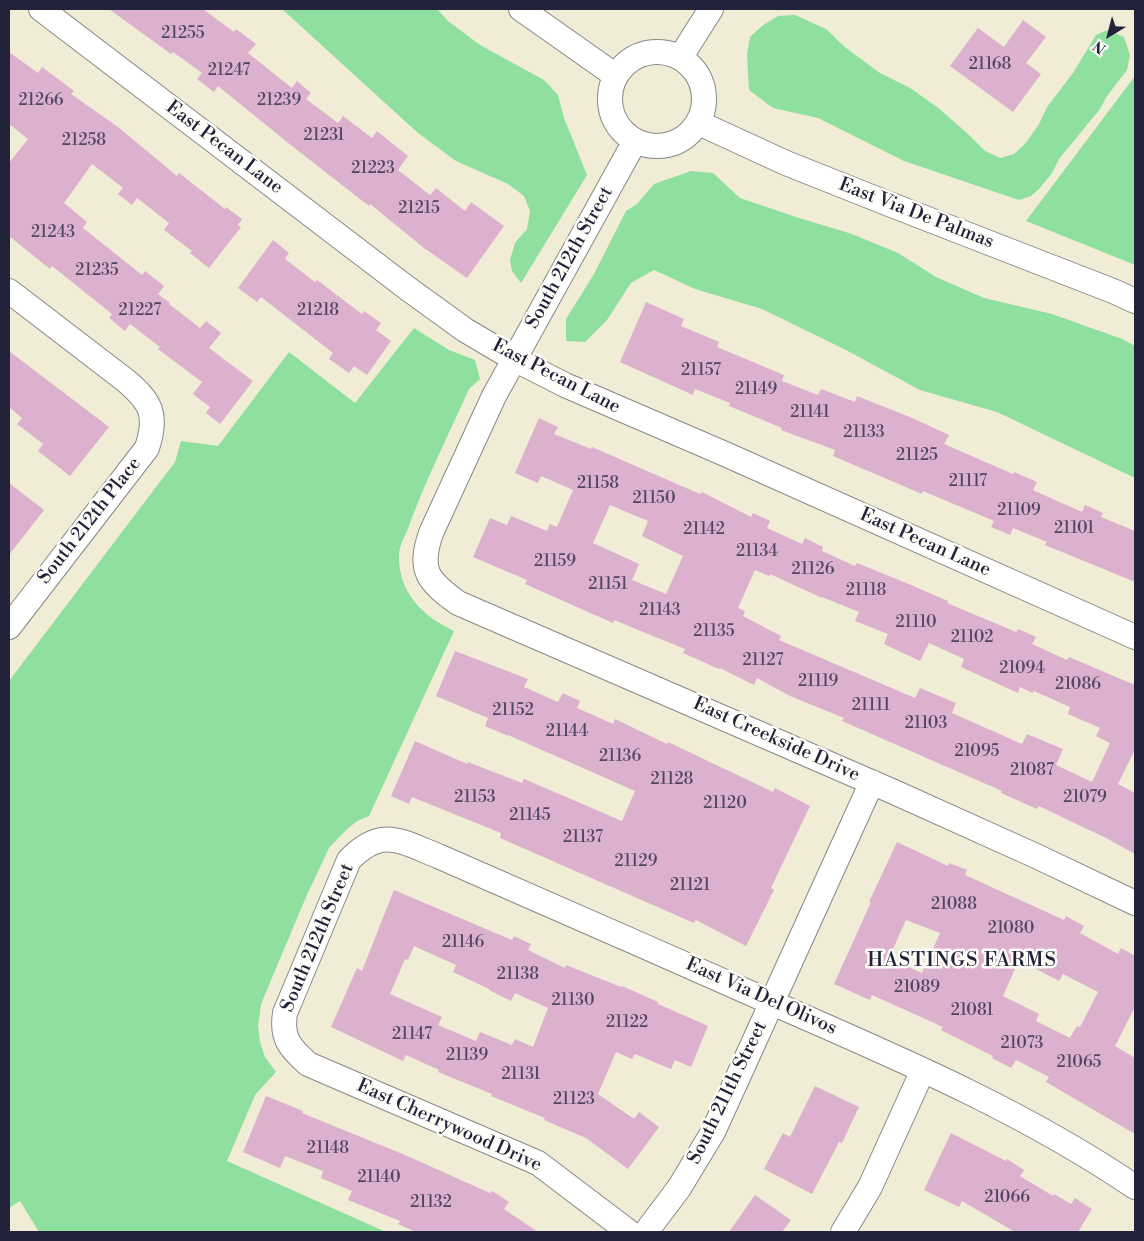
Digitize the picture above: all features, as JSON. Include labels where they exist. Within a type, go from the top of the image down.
[{"type":"street","name":"East Pecan Lane","points":[[41,9],[407,288],[465,330],[514,359],[565,385],[725,454],[1135,637]]},
{"type":"street","points":[[521,9],[616,76]]},
{"type":"street","points":[[680,58],[710,9]]},
{"type":"street","points":[[652,52],[666,53],[680,58],[698,76],[703,87],[705,99],[699,123],[689,135],[677,143],[648,146],[635,141],[622,131],[614,119],[610,105],[611,90],[616,76],[625,65],[637,57],[652,52]]},
{"type":"street","name":"East Via De Palmas","points":[[699,123],[786,163],[1113,290],[1135,301]]},
{"type":"street","name":"South 212th Street","points":[[426,568],[425,551],[431,533],[494,396],[635,141]]},
{"type":"street","name":"South 212th Place","points":[[9,291],[142,394],[150,408],[153,430],[147,448],[16,601],[9,627]]},
{"type":"street","name":"East Creekside Drive","points":[[426,568],[437,588],[458,603],[872,782],[1135,903]]},
{"type":"street","name":"South 211th Street","points":[[646,1232],[679,1188],[713,1132],[872,782]]},
{"type":"street","name":"East Via Del Olivos","points":[[373,841],[398,840],[430,852],[923,1070],[982,1098],[1078,1150],[1135,1187]]},
{"type":"street","name":"South 212th Street","points":[[288,1044],[283,1025],[285,1013],[349,860],[360,849],[373,841]]},
{"type":"street","name":"East Cherrywood Drive","points":[[288,1044],[308,1064],[538,1163],[629,1232]]},
{"type":"street","points":[[843,1232],[870,1187],[923,1070]]},
{"type":"green space","points":[[282,9],[437,9],[448,21],[480,45],[544,80],[558,95],[564,118],[587,175],[521,283],[512,271],[510,260],[515,243],[527,229],[530,211],[524,196],[508,184],[456,161],[418,133]]},
{"type":"green space","points":[[795,15],[826,29],[846,48],[880,73],[910,88],[937,107],[985,151],[1000,158],[1014,154],[1025,144],[1039,124],[1047,107],[1073,73],[1096,35],[1108,30],[1124,37],[1130,55],[1127,70],[1107,96],[1100,109],[1059,159],[1052,173],[1031,196],[1019,200],[904,161],[818,118],[773,108],[749,90],[747,55],[750,37],[762,26],[778,16]]},
{"type":"green space","points":[[1135,76],[1135,265],[1026,221]]},
{"type":"green space","points":[[691,171],[713,173],[740,198],[852,234],[898,253],[936,277],[984,298],[1052,314],[1122,339],[1135,346],[1135,478],[997,412],[920,390],[846,350],[762,309],[695,289],[654,270],[631,283],[607,320],[585,342],[566,341],[566,319],[594,274],[626,211],[637,204],[654,184]]},
{"type":"green space","points":[[414,328],[449,350],[475,360],[480,379],[469,389],[424,489],[399,551],[403,581],[414,602],[432,618],[454,631],[369,816],[357,821],[329,848],[306,897],[261,1004],[258,1026],[260,1042],[265,1057],[276,1072],[255,1095],[227,1161],[386,1232],[39,1232],[20,1201],[9,1208],[9,681],[175,462],[181,441],[218,446],[289,352],[355,403]]},
{"type":"building","points":[[109,9],[203,9],[234,32],[236,29],[256,44],[248,53],[292,88],[297,81],[311,93],[306,99],[338,123],[343,116],[372,138],[377,131],[408,156],[398,170],[430,195],[436,188],[465,211],[471,202],[504,226],[467,278],[424,248],[370,204],[369,206],[218,86],[214,92],[197,79],[202,73],[173,52],[171,54]]},
{"type":"building","points":[[1023,20],[1046,37],[1026,63],[1041,74],[1013,112],[950,66],[978,28],[1004,47]]},
{"type":"building","points":[[9,52],[38,73],[42,67],[74,91],[71,94],[118,127],[177,176],[179,173],[225,209],[226,207],[242,219],[238,225],[241,227],[209,268],[190,253],[192,251],[164,230],[169,223],[137,198],[132,205],[118,194],[123,188],[92,164],[64,203],[87,222],[83,228],[142,275],[145,271],[164,286],[158,294],[169,304],[200,328],[206,321],[221,333],[209,348],[253,381],[220,424],[206,413],[210,407],[193,394],[202,382],[158,349],[160,347],[130,324],[125,331],[109,318],[112,314],[52,266],[50,269],[9,236],[9,163],[28,139],[9,124]]},
{"type":"building","points":[[273,240],[289,253],[285,259],[315,282],[317,280],[362,314],[364,311],[381,323],[376,330],[391,341],[367,375],[354,366],[349,373],[329,359],[333,353],[261,297],[257,302],[238,288]]},
{"type":"building","points":[[646,302],[684,319],[681,326],[719,342],[717,347],[784,375],[782,381],[818,395],[821,389],[855,402],[857,396],[910,417],[949,435],[944,444],[1013,474],[1014,472],[1037,482],[1033,490],[1082,512],[1085,505],[1103,513],[1101,517],[1135,531],[1135,582],[1045,545],[1047,542],[1013,528],[1010,535],[991,527],[994,521],[923,491],[922,494],[833,456],[835,450],[781,430],[782,428],[729,406],[730,403],[695,389],[693,395],[620,362]]},
{"type":"building","points":[[9,351],[109,427],[70,476],[38,451],[43,444],[17,424],[22,418],[9,407]]},
{"type":"building","points":[[539,418],[558,427],[554,434],[591,449],[592,447],[700,494],[702,492],[751,517],[753,513],[770,521],[767,528],[802,544],[805,538],[823,547],[822,551],[855,566],[857,563],[911,585],[948,601],[947,603],[1016,632],[1018,629],[1036,637],[1032,644],[1067,660],[1069,657],[1135,685],[1135,749],[1118,784],[1135,793],[1135,854],[1039,806],[1037,809],[1001,793],[1002,791],[842,721],[844,718],[790,696],[757,678],[754,685],[720,668],[683,653],[685,649],[614,620],[613,623],[525,584],[527,580],[473,557],[490,518],[507,525],[511,516],[547,531],[550,524],[557,527],[573,490],[541,476],[538,483],[515,473]],"holes":[[[610,505],[648,521],[642,536],[683,556],[666,594],[632,580],[639,564],[593,543]],[[755,570],[769,576],[770,574],[822,598],[859,612],[855,621],[888,634],[884,644],[920,661],[929,643],[964,659],[961,667],[1018,693],[1020,687],[1070,707],[1068,714],[1100,728],[1096,736],[1110,743],[1092,782],[1056,765],[1063,749],[1027,734],[1022,744],[952,713],[956,703],[920,688],[915,698],[779,640],[781,636],[743,616],[745,611],[738,608]]]},
{"type":"building","points":[[9,483],[44,510],[9,555]]},
{"type":"building","points":[[455,651],[528,679],[524,687],[558,702],[563,693],[580,701],[577,708],[613,724],[615,719],[773,792],[775,788],[810,806],[771,888],[774,890],[746,946],[696,920],[694,923],[500,838],[501,833],[412,797],[409,804],[391,796],[415,741],[467,764],[468,762],[522,783],[524,779],[622,821],[635,791],[485,726],[488,718],[436,696]]},
{"type":"building","points":[[897,842],[948,866],[949,863],[967,870],[965,875],[1064,920],[1066,916],[1084,926],[1080,933],[1118,954],[1121,948],[1135,956],[1135,1007],[1115,1046],[1135,1058],[1135,1134],[1046,1082],[1049,1077],[1016,1060],[1011,1068],[992,1058],[993,1056],[941,1030],[943,1027],[872,995],[870,1000],[834,984],[871,902],[869,902]],"holes":[[[906,920],[940,933],[922,973],[889,958]],[[1019,960],[1059,981],[1063,974],[1098,992],[1080,1027],[1077,1026],[1070,1038],[1036,1021],[1039,1014],[1003,996]]]},
{"type":"building","points":[[394,890],[512,940],[514,936],[531,944],[528,950],[565,968],[566,965],[622,986],[708,1026],[691,1067],[675,1060],[671,1069],[635,1054],[632,1059],[616,1052],[598,1094],[634,1119],[639,1112],[659,1127],[628,1169],[586,1138],[544,1120],[545,1118],[438,1072],[439,1070],[406,1055],[403,1061],[331,1027],[357,968],[362,971]],"holes":[[[414,946],[456,965],[453,972],[511,1001],[515,993],[548,1008],[533,1047],[515,1039],[512,1045],[480,1032],[476,1041],[438,1025],[442,1017],[390,994],[405,959],[408,960]]]},
{"type":"building","points":[[815,1086],[859,1107],[842,1143],[839,1142],[812,1194],[764,1169],[783,1133],[790,1137]]},
{"type":"building","points":[[266,1096],[490,1193],[492,1191],[509,1202],[504,1209],[538,1232],[416,1232],[398,1224],[400,1221],[348,1200],[352,1191],[321,1178],[323,1171],[285,1156],[280,1168],[243,1152]]},
{"type":"building","points":[[951,1133],[1006,1161],[1007,1159],[1024,1170],[1020,1176],[1053,1196],[1054,1194],[1071,1204],[1075,1198],[1092,1209],[1078,1232],[1015,1232],[962,1201],[959,1207],[924,1190]]},
{"type":"building","points":[[755,1195],[791,1220],[782,1232],[729,1232]]},
{"type":"district","name":"HASTINGS FARMS","points":[[962,961]]}]
